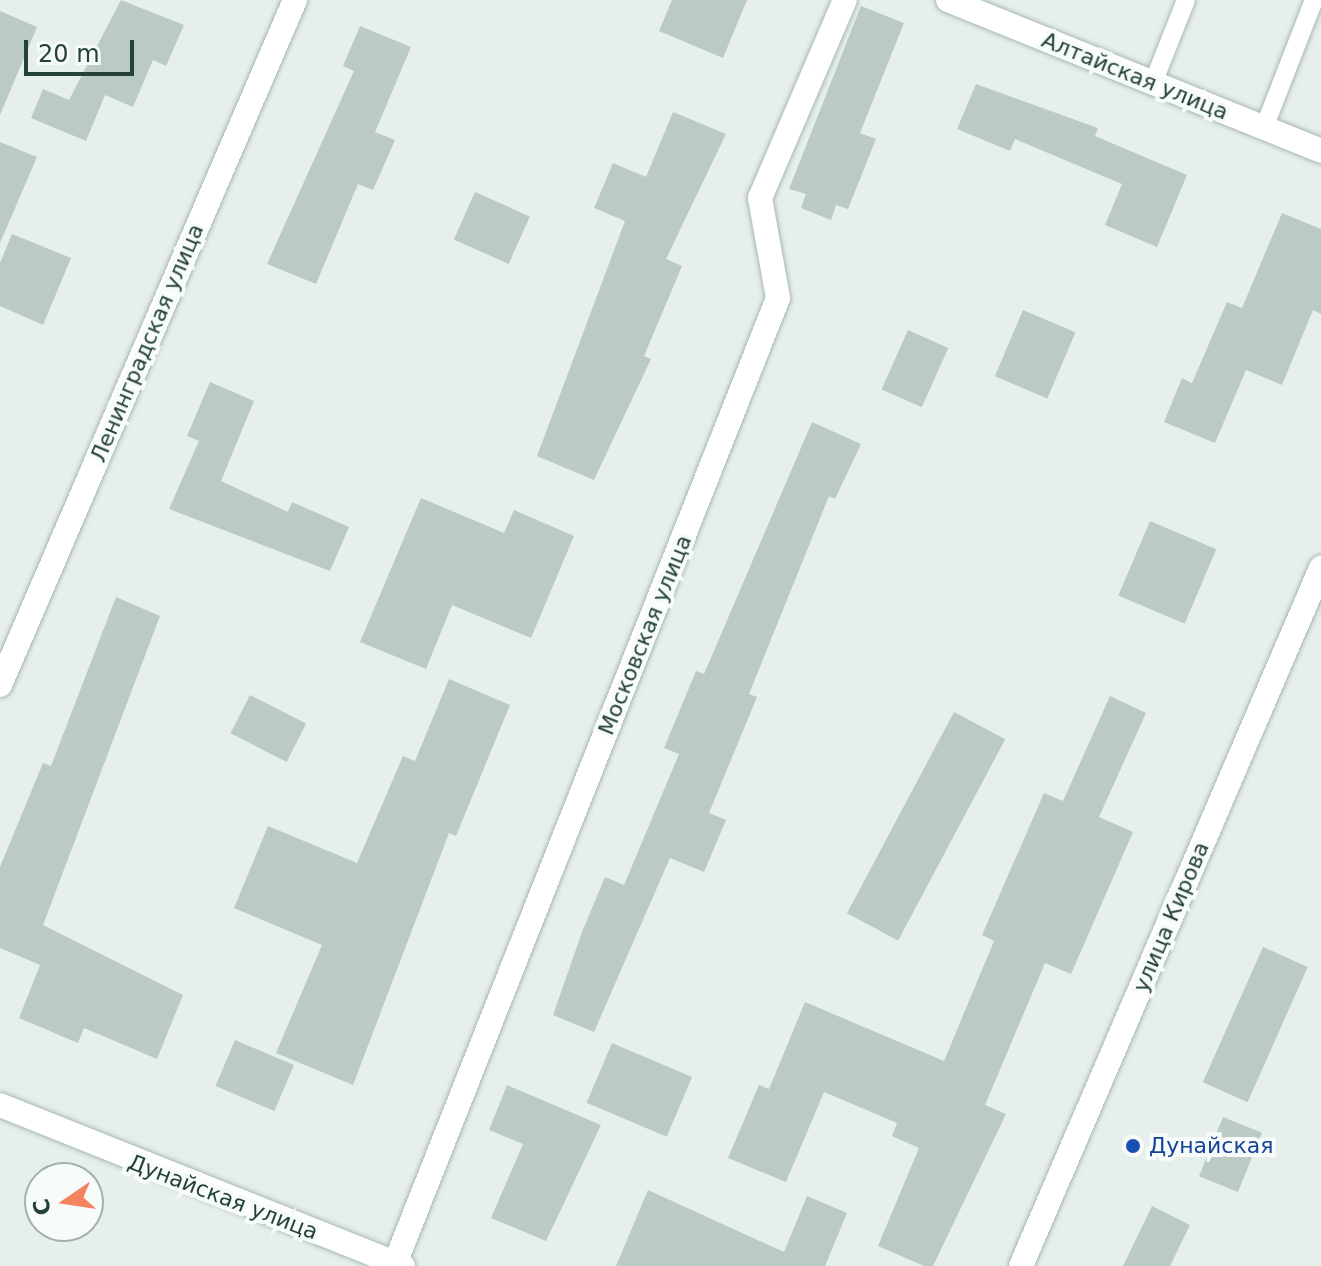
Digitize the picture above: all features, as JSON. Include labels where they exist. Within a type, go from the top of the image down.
[{"type":"street","name":"Ленинградская улица","points":[[0,685],[295,0]]},
{"type":"street","name":"Московская улица","points":[[397,1265],[778,298],[760,198],[845,0]]},
{"type":"street","name":"Алтайская улица","points":[[948,0],[1321,151]]},
{"type":"street","name":"улица Кирова","points":[[1021,1266],[1321,568]]},
{"type":"street","name":"Дунайская улица","points":[[0,1105],[397,1265]]},
{"type":"lane","points":[[1153,83],[1186,0]]},
{"type":"lane","points":[[1264,128],[1314,0]]},
{"type":"building","points":[[121,0],[184,25],[166,66],[153,60],[133,107],[105,95],[86,141],[31,118],[43,89],[69,100]]},
{"type":"building","points":[[672,0],[747,0],[723,58],[659,31]]},
{"type":"building","points":[[861,6],[904,23],[860,133],[876,139],[848,209],[836,205],[831,220],[801,208],[806,194],[789,189]]},
{"type":"building","points":[[0,11],[37,27],[0,115]]},
{"type":"building","points":[[360,26],[411,47],[375,132],[395,140],[373,190],[358,184],[316,284],[267,264],[354,71],[343,66]]},
{"type":"building","points":[[976,84],[1098,128],[1095,136],[1187,175],[1157,247],[1105,225],[1122,184],[1015,139],[1010,151],[957,129]]},
{"type":"building","points":[[673,112],[726,134],[666,259],[682,266],[644,356],[651,359],[594,480],[537,456],[625,221],[594,208],[613,163],[646,177]]},
{"type":"building","points":[[0,142],[37,157],[0,243]]},
{"type":"building","points":[[475,192],[530,216],[509,264],[454,240]]},
{"type":"building","points":[[1282,213],[1321,229],[1321,314],[1313,310],[1282,385],[1246,370],[1215,443],[1164,422],[1182,378],[1192,383],[1227,302],[1242,308]]},
{"type":"building","points":[[12,234],[71,258],[43,325],[0,306],[0,263]]},
{"type":"building","points":[[1023,310],[1075,332],[1047,399],[995,376]]},
{"type":"building","points":[[908,330],[948,348],[922,407],[882,389]]},
{"type":"building","points":[[210,382],[254,401],[221,481],[288,512],[292,502],[349,527],[330,571],[169,509],[199,441],[187,436]]},
{"type":"building","points":[[812,422],[861,444],[835,499],[829,496],[749,694],[757,697],[709,813],[726,820],[704,872],[670,858],[594,1032],[553,1015],[582,932],[605,877],[624,885],[679,754],[664,748],[696,671],[704,674]]},
{"type":"building","points":[[421,498],[504,533],[514,510],[574,536],[531,638],[452,605],[426,669],[360,642]]},
{"type":"building","points":[[1150,521],[1216,549],[1185,624],[1118,596]]},
{"type":"building","points":[[116,597],[160,616],[43,925],[183,995],[157,1059],[84,1028],[78,1043],[19,1018],[40,965],[0,948],[0,867],[43,763],[51,766]]},
{"type":"building","points":[[449,679],[510,705],[456,836],[449,833],[353,1085],[276,1053],[322,945],[234,908],[268,826],[357,863],[403,756],[415,761]]},
{"type":"building","points":[[250,695],[306,724],[287,762],[230,733]]},
{"type":"building","points":[[1110,696],[1146,713],[1099,817],[1133,832],[1071,974],[1045,963],[985,1105],[1006,1114],[933,1266],[924,1266],[878,1246],[919,1148],[892,1136],[897,1123],[824,1092],[786,1182],[728,1158],[759,1085],[769,1089],[805,1002],[944,1061],[994,941],[982,935],[1044,793],[1063,801]]},
{"type":"building","points":[[954,712],[1005,739],[898,941],[847,913]]},
{"type":"building","points":[[1263,947],[1308,967],[1248,1102],[1203,1082]]},
{"type":"building","points":[[235,1040],[294,1065],[274,1111],[215,1086]]},
{"type":"building","points":[[612,1043],[692,1077],[667,1137],[587,1103]]},
{"type":"building","points":[[507,1085],[601,1125],[546,1241],[491,1218],[523,1144],[489,1130]]},
{"type":"building","points":[[1223,1117],[1262,1133],[1238,1192],[1199,1176]]},
{"type":"building","points":[[648,1190],[784,1252],[807,1196],[847,1213],[825,1266],[616,1266]]},
{"type":"building","points":[[1152,1206],[1190,1225],[1170,1266],[1123,1266]]},
{"type":"place","name":"Дунайская","points":[[1133,1146]]}]
